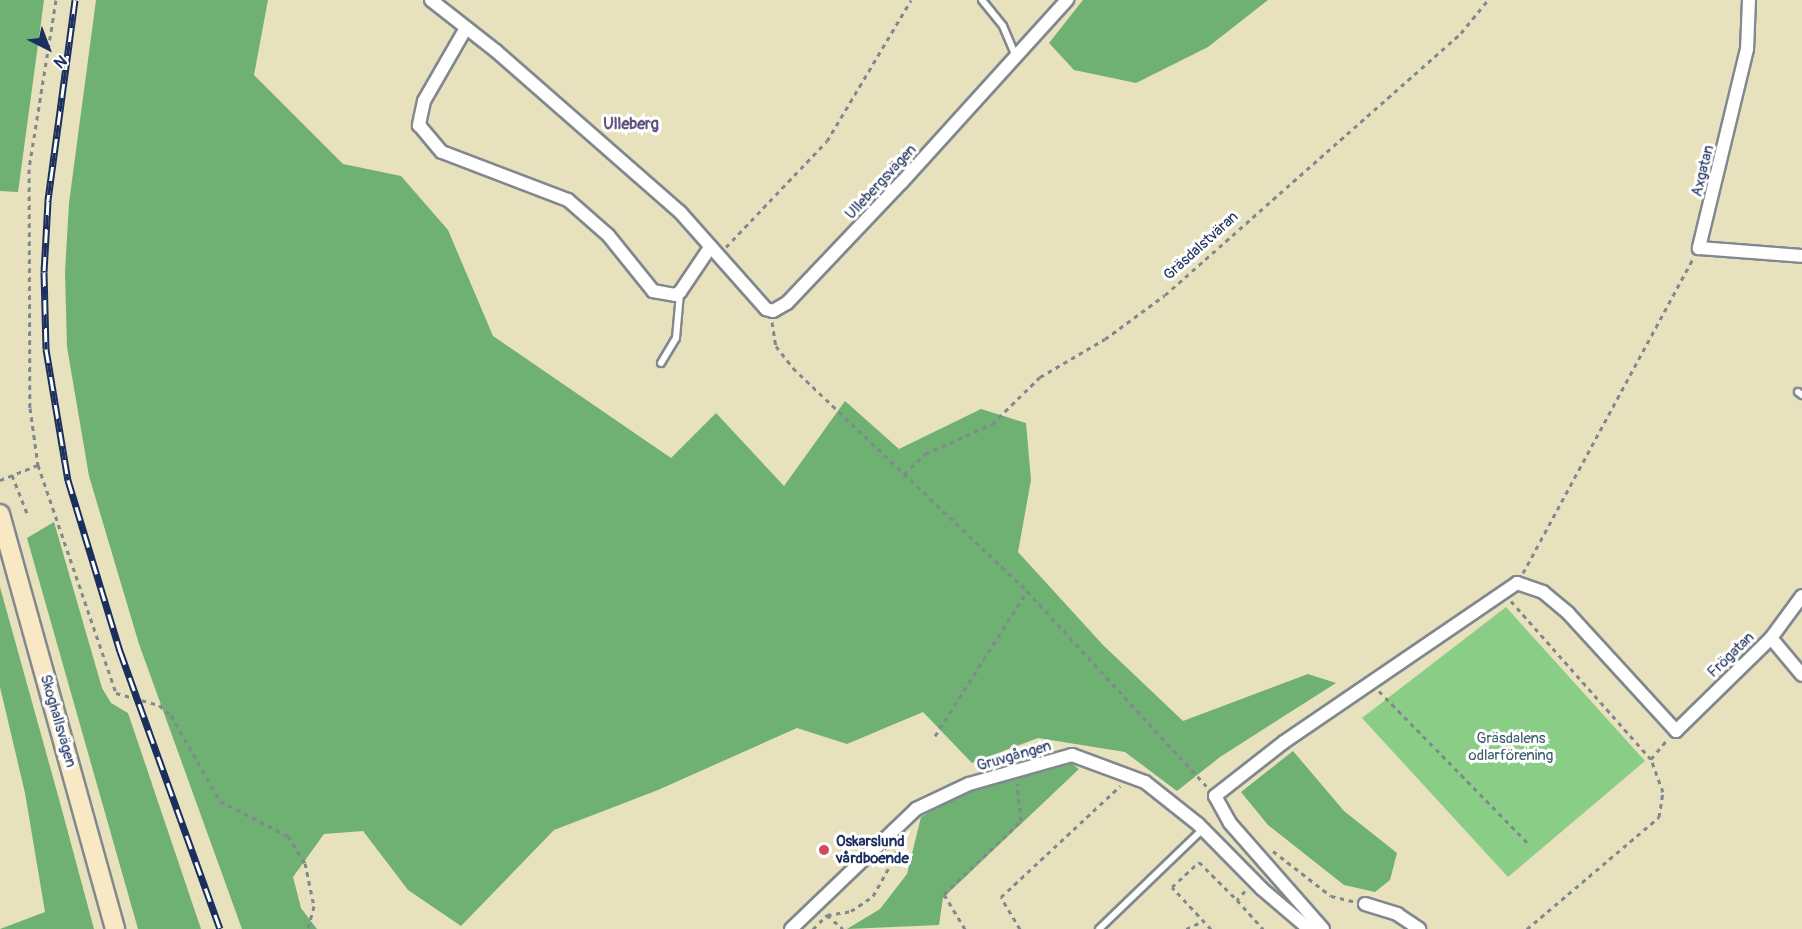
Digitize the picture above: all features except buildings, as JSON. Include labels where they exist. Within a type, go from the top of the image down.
[{"type":"main road","name":"Skoghallsvägen","points":[[0,514],[115,929]]},
{"type":"street","points":[[431,0],[680,212],[766,309],[773,311]]},
{"type":"street","name":"Ullebergsvägen","points":[[773,311],[787,303],[828,260],[1067,0]]},
{"type":"street","name":"Axgatan","points":[[1700,248],[1748,49],[1749,0]]},
{"type":"street","points":[[466,28],[424,101],[419,125],[442,152],[568,200],[608,235],[653,291],[680,292],[715,250]]},
{"type":"street","points":[[1700,248],[1802,256]]},
{"type":"street","points":[[1323,929],[1230,823],[1215,796],[1284,742],[1502,591],[1517,583],[1543,592],[1568,613],[1676,730]]},
{"type":"street","name":"Frögatan","points":[[1676,730],[1771,638],[1802,596]]},
{"type":"street","points":[[1771,638],[1802,675]]},
{"type":"street","name":"Gruvgången","points":[[791,929],[916,809],[969,784],[1072,755],[1144,782],[1203,829],[1254,881],[1310,929]]},
{"type":"street","points":[[1365,904],[1397,914],[1419,929]]},
{"type":"lane","points":[[982,0],[1004,26],[1016,57]]},
{"type":"lane","points":[[661,363],[676,338],[680,292]]},
{"type":"lane","points":[[1098,929],[1203,829]]},
{"type":"path","points":[[56,0],[28,169],[30,408],[38,465],[116,693],[159,705],[171,715],[220,801],[288,836],[305,863],[314,906],[308,929]]},
{"type":"path","points":[[715,250],[764,211],[827,141],[911,0]]},
{"type":"path","name":"Gräsdalstväran","points":[[904,474],[925,454],[992,424],[1040,377],[1105,339],[1159,300],[1461,33],[1488,0]]},
{"type":"path","points":[[1517,583],[1700,248]]},
{"type":"path","points":[[773,311],[772,334],[782,356],[1027,591],[1215,796]]},
{"type":"path","points":[[0,480],[38,465]]},
{"type":"path","points":[[12,475],[27,513]]},
{"type":"path","points":[[935,736],[1027,591]]},
{"type":"path","points":[[1502,591],[1652,759],[1663,792],[1659,817],[1527,929]]},
{"type":"path","points":[[1371,683],[1528,843]]},
{"type":"path","points":[[1652,759],[1676,730]]},
{"type":"path","points":[[965,929],[944,894],[1021,821],[1016,769]]},
{"type":"path","points":[[1020,929],[1001,897],[1130,776]]},
{"type":"path","points":[[813,929],[827,915],[851,911],[873,896],[896,855],[899,842],[895,828]]},
{"type":"path","points":[[1271,849],[1330,896],[1365,904]]},
{"type":"path","points":[[1211,929],[1172,887],[1199,862],[1263,929]]},
{"type":"path","points":[[1237,900],[1254,881]]},
{"type":"path","points":[[827,915],[843,929]]},
{"type":"path","points":[[1186,929],[1204,921]]},
{"type":"green space","points":[[0,0],[44,0],[18,192],[0,191]]},
{"type":"green space","points":[[96,0],[268,0],[254,75],[343,164],[401,176],[448,230],[493,336],[671,458],[716,413],[784,486],[845,401],[899,449],[981,409],[1026,423],[1031,480],[1018,552],[1103,645],[1183,721],[1308,674],[1336,683],[1220,757],[1177,791],[1125,752],[1038,738],[972,763],[923,712],[847,744],[797,728],[658,790],[554,830],[461,926],[408,890],[363,831],[324,834],[293,877],[301,908],[317,929],[242,929],[139,644],[89,476],[67,347],[65,272],[69,203]]},
{"type":"green space","points":[[1083,0],[1268,0],[1208,47],[1136,83],[1074,70],[1049,43]]},
{"type":"green space","points":[[54,522],[102,688],[111,703],[128,713],[201,929],[138,929],[27,538]]},
{"type":"green space","points":[[0,587],[94,929],[0,929],[45,912],[25,793],[0,687]]},
{"type":"green space","name":"Gräsdalens odlarförening","points":[[1506,607],[1645,761],[1508,877],[1362,718]]},
{"type":"green space","points":[[1293,751],[1344,811],[1397,853],[1390,880],[1375,892],[1344,885],[1268,825],[1241,792]]},
{"type":"green space","points":[[1068,761],[1079,769],[943,898],[939,925],[847,929],[880,909],[907,874],[921,817],[966,791]]},
{"type":"railway","points":[[75,0],[48,201],[44,272],[46,349],[68,480],[120,651],[220,929]]},
{"type":"place","name":"Oskarslund vårdboende","points":[[824,850]]},
{"type":"district","name":"Ulleberg","points":[[631,124]]}]
